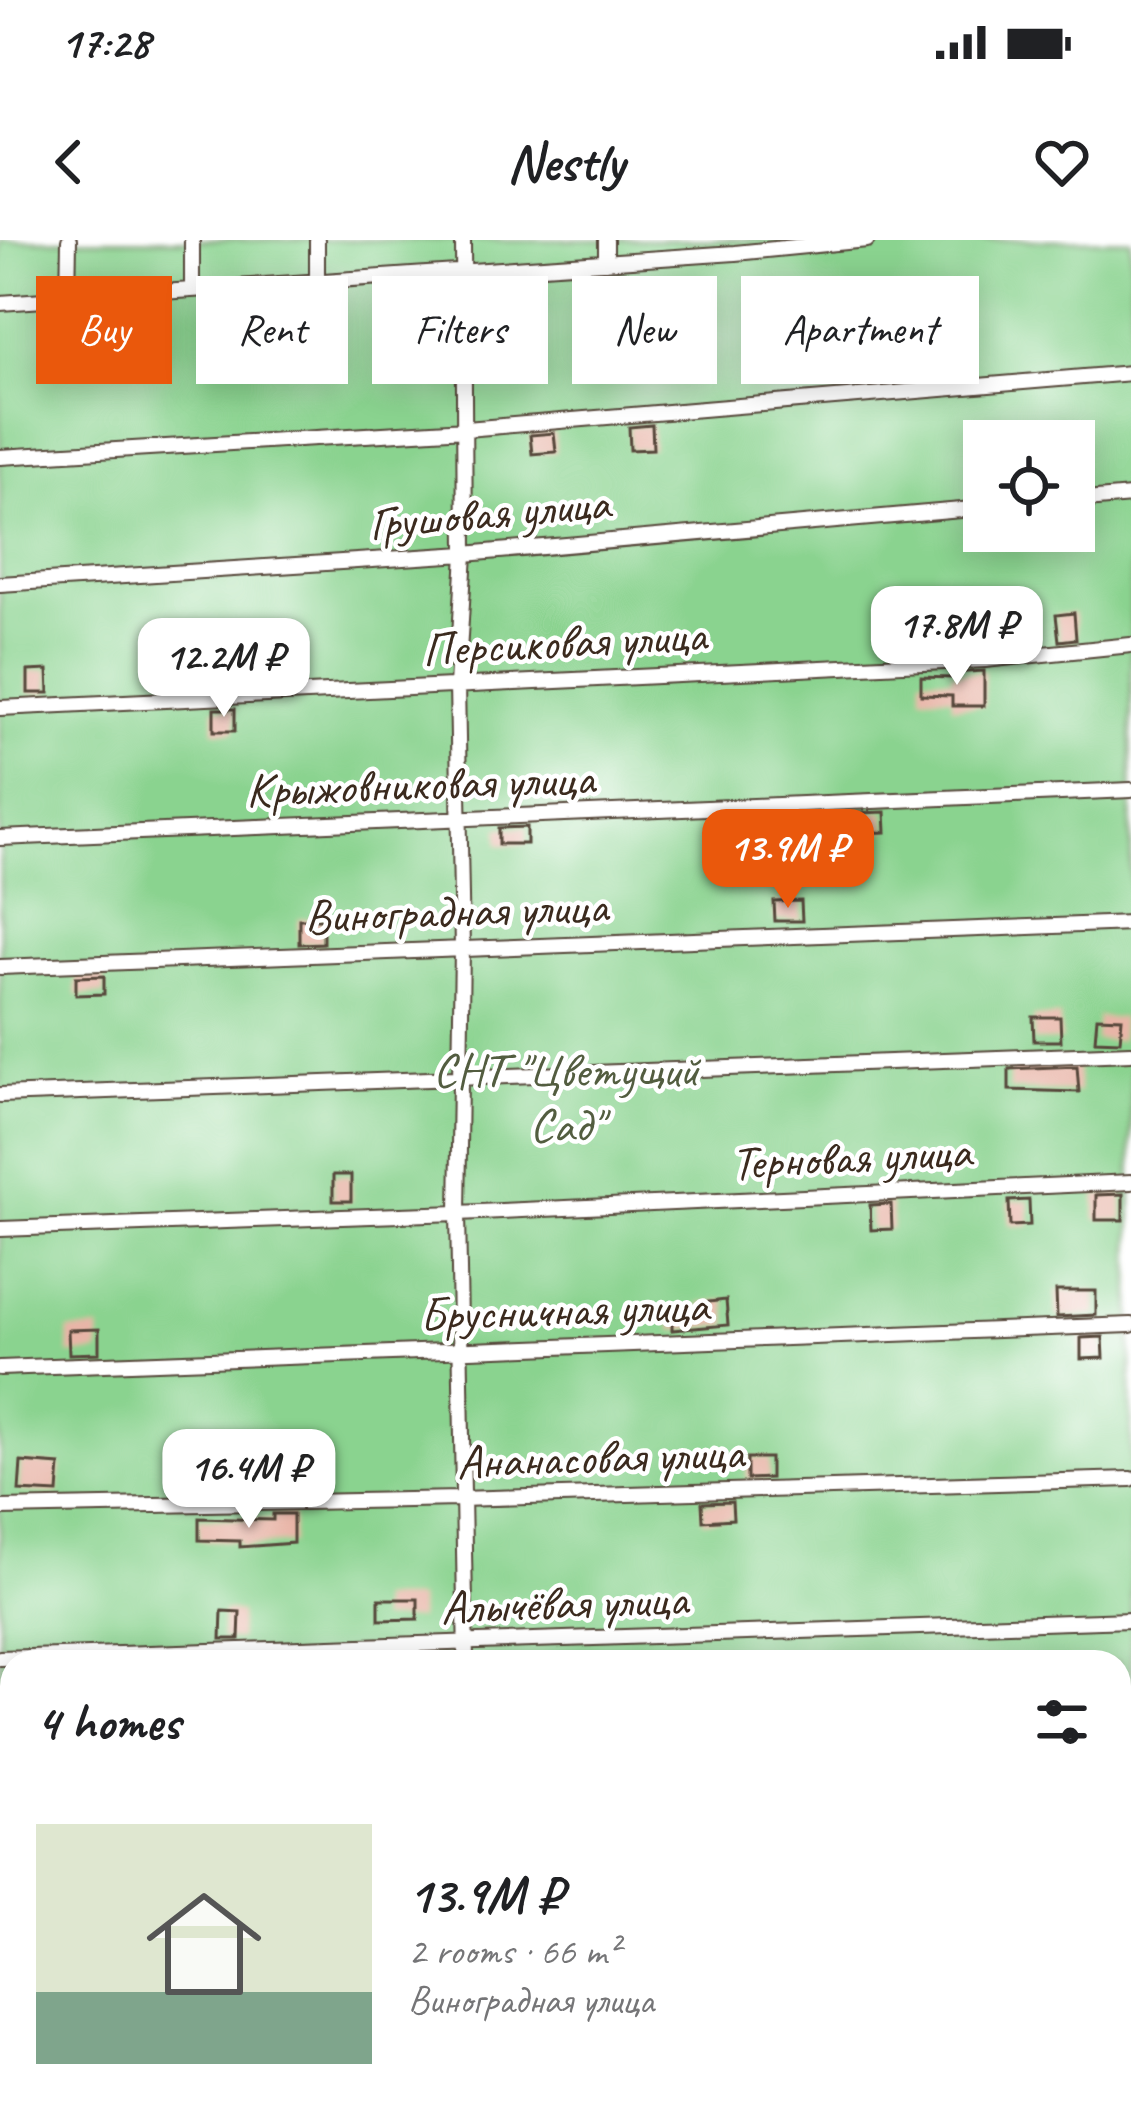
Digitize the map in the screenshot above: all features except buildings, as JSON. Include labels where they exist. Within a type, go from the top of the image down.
[{"type":"street","points":[[68,276],[69,240]]},
{"type":"street","points":[[191,290],[192,240]]},
{"type":"street","points":[[316,240],[317,276]]},
{"type":"street","points":[[464,240],[465,554],[457,685],[462,949],[460,1499],[466,1650]]},
{"type":"street","points":[[606,240],[606,262]]},
{"type":"street","points":[[348,280],[606,262],[735,246],[867,240]]},
{"type":"street","points":[[172,291],[196,290]]},
{"type":"street","points":[[0,303],[36,300]]},
{"type":"street","points":[[0,458],[466,429],[1131,373]]},
{"type":"street","points":[[1095,499],[1131,496]]},
{"type":"street","name":"Грушовая улица","points":[[0,584],[465,554],[963,510]]},
{"type":"street","name":"Персиковая улица","points":[[0,708],[985,660],[1131,645]]},
{"type":"street","name":"Крыжовниковая улица","points":[[0,838],[1131,790]]},
{"type":"street","name":"Виноградная улица","points":[[0,967],[1131,923]]},
{"type":"street","points":[[0,1094],[1131,1053]]},
{"type":"street","name":"Терновая улица","points":[[0,1229],[1131,1182]]},
{"type":"street","name":"Брусничная улица","points":[[0,1368],[1131,1325]]},
{"type":"street","name":"Ананасовая улица","points":[[0,1508],[1131,1479]]},
{"type":"street","name":"Алычёвая улица","points":[[266,1650],[1131,1620]]},
{"type":"green space","name":"СНТ \"Цветущий Сад\"","points":[[0,240],[1131,240],[1131,1650],[0,1650]]}]
